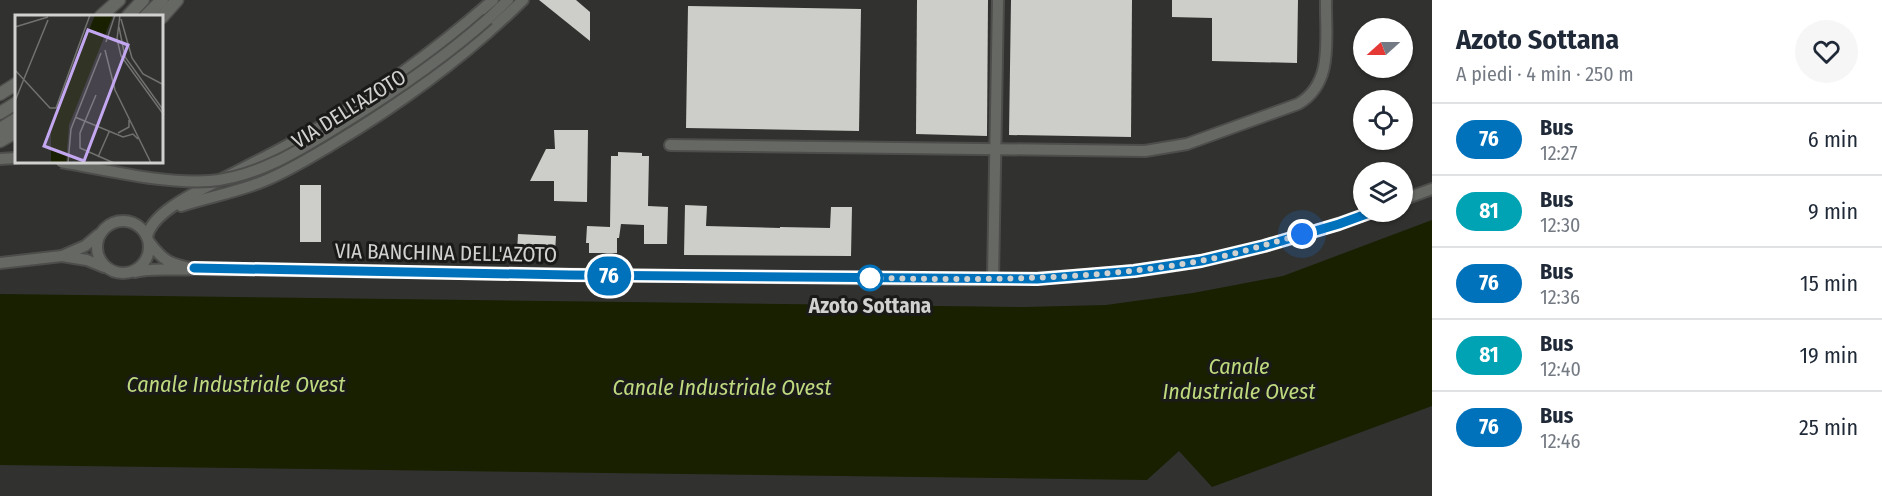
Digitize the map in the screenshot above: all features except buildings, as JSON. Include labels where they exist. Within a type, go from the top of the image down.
[{"type":"street","points":[[103,15],[119,0]]},
{"type":"street","points":[[129,15],[143,0]]},
{"type":"street","points":[[147,15],[162,0]]},
{"type":"street","points":[[164,15],[177,0]]},
{"type":"street","name":"VIA DELL'AZOTO","points":[[148,240],[152,224],[172,208],[191,195],[275,152],[344,112],[420,60],[493,0]]},
{"type":"street","points":[[73,164],[174,181],[213,181],[241,175],[304,146],[378,101],[431,66],[508,0]]},
{"type":"street","name":"VIA DELL'AZOTO","points":[[172,208],[264,181],[369,122],[435,76],[494,29],[523,0]]},
{"type":"street","points":[[993,279],[998,0]]},
{"type":"street","points":[[670,145],[1159,150],[1187,144],[1298,104],[1309,97],[1317,87],[1324,70],[1326,0]]},
{"type":"street","points":[[0,94],[15,85]]},
{"type":"street","points":[[0,113],[15,104]]},
{"type":"street","points":[[0,129],[15,120]]},
{"type":"street","points":[[0,141],[15,133]]},
{"type":"street","points":[[0,159],[15,158]]},
{"type":"street","points":[[1413,196],[1432,189]]},
{"type":"street","name":"VIA BANCHINA DELL'AZOTO","points":[[194,268],[570,275],[1037,279],[1134,271],[1201,261],[1264,246],[1353,219]]},
{"type":"street","points":[[62,256],[85,246],[103,230],[118,221],[127,221],[143,230],[165,261],[194,268]]},
{"type":"street","points":[[103,230],[96,246],[101,262],[107,269]]},
{"type":"street","points":[[131,273],[145,262],[148,255],[148,240]]},
{"type":"street","points":[[0,263],[62,256],[87,260],[115,273],[131,273],[151,268],[174,271],[194,268]]},
{"type":"water","name":"Canale Industriale Ovest","points":[[1432,220],[1432,406],[1212,487],[1179,451],[1147,480],[0,465],[0,294],[1024,307],[1106,305],[1193,293],[1283,276]]},
{"type":"bus line","name":"76","points":[[194,268],[570,275],[1037,279],[1134,271],[1201,261],[1264,246],[1353,219]]},
{"type":"place","name":"Azoto Sottana","points":[[870,278]]},
{"type":"route","points":[[870,278],[1037,279],[1134,271],[1201,261],[1302,234]]}]
